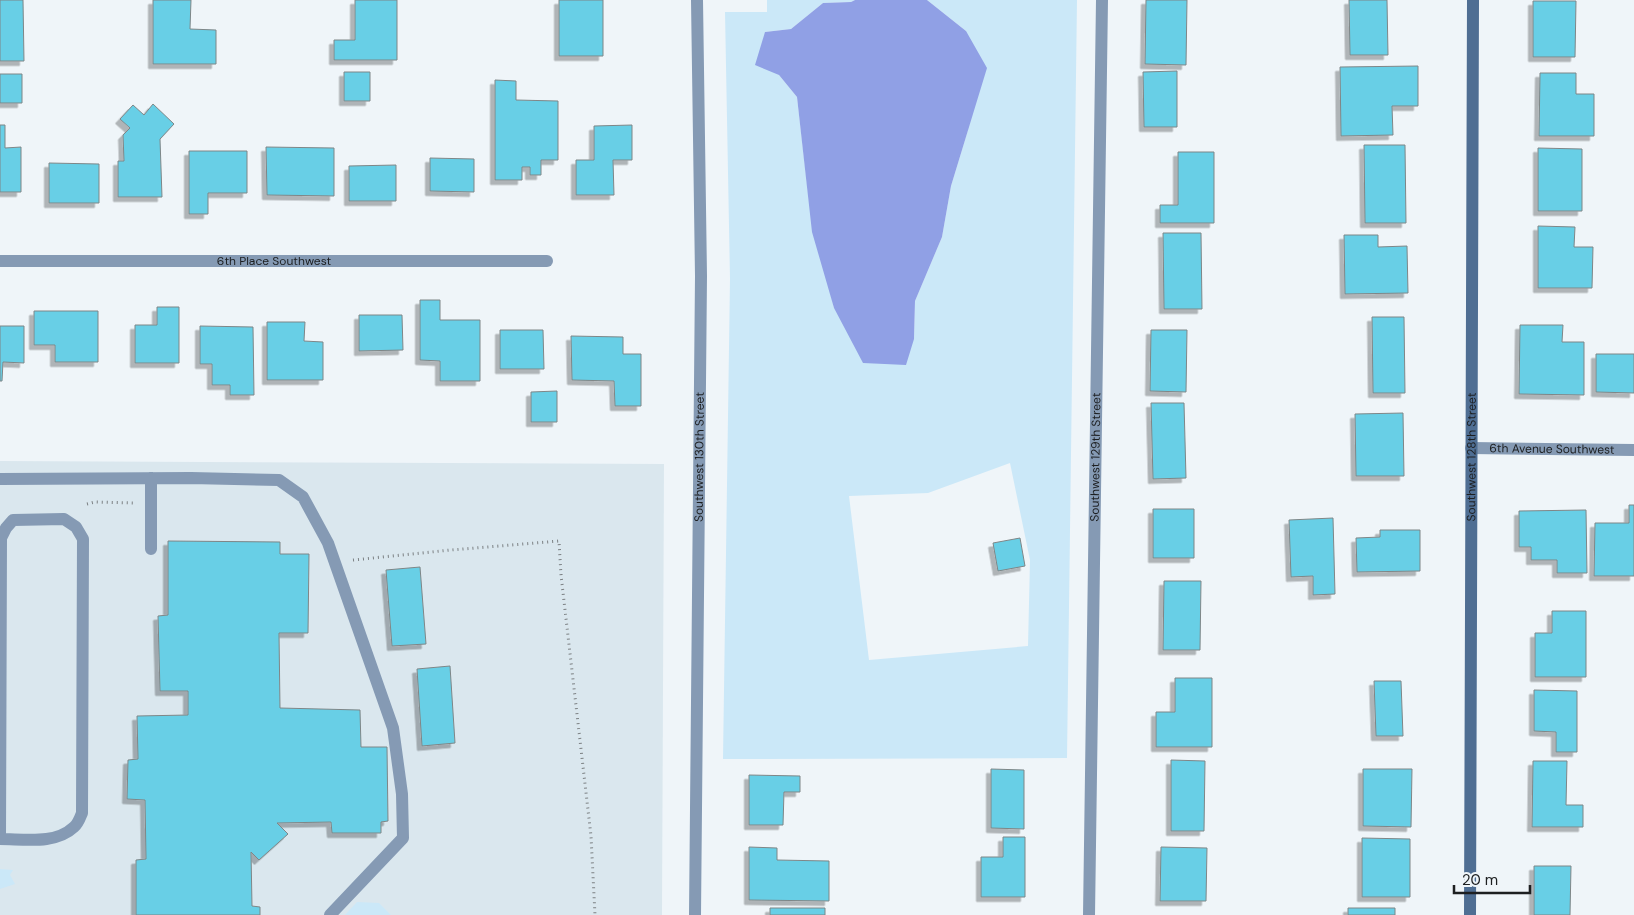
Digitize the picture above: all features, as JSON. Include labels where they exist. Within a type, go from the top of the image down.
[{"type":"main road","name":"Southwest 128th Street","points":[[1470,915],[1473,0]]},
{"type":"street","name":"Southwest 130th Street","points":[[695,915],[701,276],[696,0]]},
{"type":"street","name":"Southwest 129th Street","points":[[1089,915],[1102,0]]},
{"type":"street","name":"6th Place Southwest","points":[[0,261],[548,261]]},
{"type":"street","name":"6th Avenue Southwest","points":[[1471,448],[1634,450]]},
{"type":"street","points":[[0,479],[151,478],[279,480],[303,497],[328,543],[393,728],[402,794],[403,838],[330,915]]},
{"type":"street","points":[[151,478],[151,549]]},
{"type":"street","points":[[64,519],[76,527],[83,539],[82,814],[76,826],[53,838],[0,839],[1,538],[6,528],[14,520],[64,519]]},
{"type":"path","points":[[87,504],[95,502],[131,502]]},
{"type":"path","points":[[335,562],[559,541],[561,575],[591,836],[595,915]]},
{"type":"shaded area","points":[[767,0],[855,0],[851,2],[823,3],[791,29],[765,32],[779,75],[797,97],[809,201],[834,308],[914,339],[915,301],[942,237],[951,186],[968,130],[966,31],[927,0],[1077,0],[1067,758],[723,759],[730,279],[725,12],[767,12]],"holes":[[[1010,463],[1030,560],[1028,646],[869,660],[849,496],[928,493]]]},
{"type":"shaded area","points":[[0,461],[664,464],[662,915],[0,915]]},
{"type":"shaded area","points":[[0,869],[13,870],[10,875],[15,884],[0,889]]},
{"type":"shaded area","points":[[357,902],[379,903],[391,915],[345,915]]},
{"type":"water","points":[[855,0],[927,0],[966,31],[987,68],[951,186],[942,237],[915,301],[914,339],[906,365],[863,363],[834,308],[812,232],[797,97],[779,75],[755,65],[765,32],[791,29],[823,3],[851,2]]},
{"type":"building","points":[[0,0],[23,0],[24,61],[0,61]]},
{"type":"building","points":[[153,0],[191,0],[190,29],[216,30],[216,64],[153,64]]},
{"type":"building","points":[[355,0],[397,0],[397,60],[334,60],[334,40],[355,40]]},
{"type":"building","points":[[559,0],[603,0],[603,56],[559,56]]},
{"type":"building","points":[[1146,0],[1187,0],[1186,65],[1145,64]]},
{"type":"building","points":[[1349,0],[1387,0],[1388,55],[1350,55]]},
{"type":"building","points":[[1533,1],[1576,1],[1575,57],[1533,57]]},
{"type":"building","points":[[1418,66],[1418,106],[1392,106],[1393,135],[1341,136],[1340,67]]},
{"type":"building","points":[[1177,71],[1177,127],[1144,127],[1143,72]]},
{"type":"building","points":[[344,72],[370,72],[370,101],[344,101]]},
{"type":"building","points":[[1540,73],[1576,73],[1576,94],[1594,94],[1594,136],[1539,136]]},
{"type":"building","points":[[0,74],[22,74],[22,103],[0,103]]},
{"type":"building","points":[[495,80],[516,81],[516,100],[558,101],[558,160],[541,160],[541,175],[530,175],[530,167],[522,167],[522,180],[495,180]]},
{"type":"building","points":[[153,104],[174,124],[160,139],[162,197],[118,197],[118,161],[124,161],[123,135],[130,128],[120,119],[133,105],[144,115]]},
{"type":"building","points":[[0,125],[5,125],[5,148],[21,147],[21,192],[0,192]]},
{"type":"building","points":[[632,125],[632,160],[613,160],[614,195],[576,195],[576,160],[594,160],[594,126]]},
{"type":"building","points":[[1364,145],[1405,145],[1406,223],[1365,223]]},
{"type":"building","points":[[266,147],[334,148],[334,196],[267,195]]},
{"type":"building","points":[[1538,148],[1582,149],[1582,211],[1538,211]]},
{"type":"building","points":[[189,151],[247,151],[247,193],[208,193],[208,214],[189,214]]},
{"type":"building","points":[[1178,152],[1214,152],[1214,223],[1160,223],[1160,205],[1178,205]]},
{"type":"building","points":[[430,158],[474,159],[474,192],[430,191]]},
{"type":"building","points":[[49,163],[99,164],[99,203],[49,203]]},
{"type":"building","points":[[396,165],[396,201],[349,201],[349,166]]},
{"type":"building","points":[[1538,226],[1575,227],[1574,247],[1593,247],[1592,288],[1538,288]]},
{"type":"building","points":[[1163,233],[1201,233],[1202,309],[1164,309]]},
{"type":"building","points":[[1344,235],[1378,235],[1378,247],[1407,246],[1408,293],[1345,294]]},
{"type":"building","points":[[420,300],[440,300],[440,320],[480,320],[480,381],[440,381],[440,361],[420,360]]},
{"type":"building","points":[[157,307],[179,307],[179,363],[135,363],[135,325],[157,325]]},
{"type":"building","points":[[34,311],[98,311],[98,362],[55,362],[55,345],[34,345]]},
{"type":"building","points":[[359,315],[402,315],[403,350],[359,351]]},
{"type":"building","points":[[1372,317],[1404,317],[1405,393],[1373,393]]},
{"type":"building","points":[[267,322],[305,322],[304,341],[323,342],[323,380],[267,380]]},
{"type":"building","points":[[1520,325],[1563,325],[1562,342],[1584,342],[1584,395],[1519,394]]},
{"type":"building","points":[[0,326],[24,326],[24,363],[3,362],[2,381],[0,381]]},
{"type":"building","points":[[200,326],[253,327],[254,395],[230,395],[230,385],[212,385],[212,364],[200,364]]},
{"type":"building","points":[[500,330],[543,330],[544,369],[500,369]]},
{"type":"building","points":[[1151,330],[1187,330],[1186,392],[1150,391]]},
{"type":"building","points":[[571,336],[623,337],[623,354],[641,354],[641,406],[615,406],[614,381],[572,380]]},
{"type":"building","points":[[1596,354],[1634,354],[1634,393],[1596,392]]},
{"type":"building","points":[[557,391],[557,422],[531,422],[531,392]]},
{"type":"building","points":[[1151,403],[1184,403],[1186,478],[1153,479]]},
{"type":"building","points":[[1403,413],[1404,476],[1356,476],[1355,414]]},
{"type":"building","points":[[1629,505],[1634,505],[1634,576],[1594,576],[1595,523],[1629,523]]},
{"type":"building","points":[[1153,509],[1194,509],[1194,558],[1153,558]]},
{"type":"building","points":[[1586,510],[1587,573],[1557,573],[1557,560],[1531,560],[1531,547],[1519,547],[1519,511]]},
{"type":"building","points":[[1333,518],[1335,594],[1313,595],[1313,576],[1291,577],[1289,520]]},
{"type":"building","points":[[1380,530],[1420,530],[1420,571],[1357,572],[1356,538],[1380,537]]},
{"type":"building","points":[[1020,538],[1025,566],[998,571],[993,543]]},
{"type":"building","points":[[168,541],[280,542],[280,554],[309,554],[308,633],[279,633],[280,708],[360,710],[361,747],[387,747],[388,821],[381,822],[381,833],[332,833],[331,822],[277,823],[288,834],[259,860],[251,852],[252,906],[260,907],[260,915],[136,915],[136,860],[146,859],[145,800],[127,799],[128,760],[138,759],[137,716],[188,715],[188,691],[160,691],[158,616],[168,615]]},
{"type":"building","points":[[420,567],[426,644],[392,646],[386,570]]},
{"type":"building","points":[[1164,581],[1201,581],[1200,650],[1163,650]]},
{"type":"building","points":[[1552,611],[1586,611],[1586,677],[1535,677],[1535,633],[1552,633]]},
{"type":"building","points":[[450,666],[455,743],[422,746],[417,669]]},
{"type":"building","points":[[1175,678],[1212,678],[1212,747],[1156,747],[1156,712],[1175,712]]},
{"type":"building","points":[[1374,681],[1401,681],[1403,736],[1376,736]]},
{"type":"building","points":[[1534,690],[1577,691],[1577,752],[1556,752],[1556,732],[1534,731]]},
{"type":"building","points":[[1171,760],[1205,761],[1204,831],[1171,831]]},
{"type":"building","points":[[1533,761],[1567,761],[1566,805],[1583,805],[1583,827],[1532,827]]},
{"type":"building","points":[[991,769],[1024,770],[1024,829],[991,828]]},
{"type":"building","points":[[1363,769],[1412,769],[1411,827],[1363,826]]},
{"type":"building","points":[[749,775],[800,776],[800,792],[784,792],[783,825],[749,825]]},
{"type":"building","points":[[1003,837],[1025,837],[1025,897],[981,897],[981,857],[1003,857]]},
{"type":"building","points":[[1362,838],[1410,839],[1410,897],[1362,897]]},
{"type":"building","points":[[749,847],[777,848],[777,860],[829,861],[829,901],[749,900]]},
{"type":"building","points":[[1161,847],[1207,848],[1206,901],[1160,901]]},
{"type":"building","points":[[1534,866],[1571,866],[1570,915],[1534,915]]},
{"type":"building","points":[[770,908],[825,908],[825,915],[770,915]]},
{"type":"building","points":[[1348,908],[1395,908],[1395,915],[1348,915]]}]
